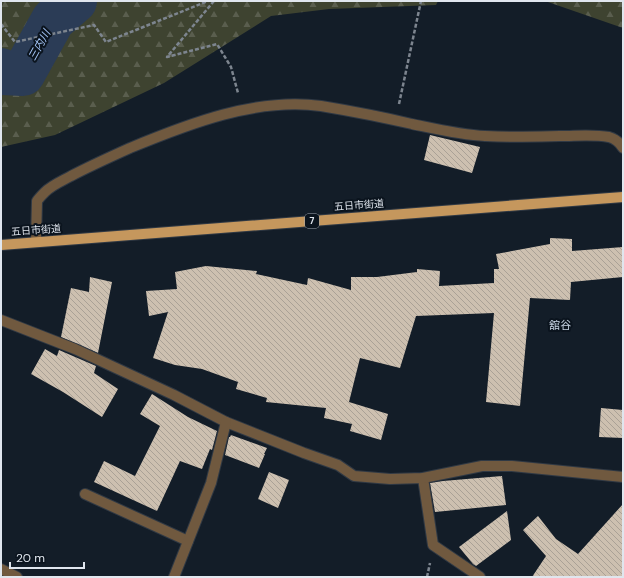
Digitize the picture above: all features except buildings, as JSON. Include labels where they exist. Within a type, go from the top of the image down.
[{"type":"main road","name":"五日市街道","points":[[1,245],[623,197]]},
{"type":"street","points":[[36,242],[37,201],[45,192],[57,183],[100,161],[152,139],[242,110],[292,104],[320,106],[441,130],[484,136],[592,136],[610,138],[620,143],[623,148]]},
{"type":"street","points":[[1,320],[75,349],[174,395],[226,422],[338,465],[354,476],[390,479],[424,478],[482,466],[512,466],[623,477]]},
{"type":"street","points":[[174,577],[211,483],[226,422]]},
{"type":"street","points":[[424,478],[433,545],[480,577]]},
{"type":"street","points":[[85,494],[188,541]]},
{"type":"street","points":[[1,569],[17,577]]},
{"type":"path","points":[[1,24],[15,42],[94,25],[106,42],[208,1]]},
{"type":"path","points":[[214,1],[167,57],[217,44],[231,67],[242,110]]},
{"type":"path","points":[[395,120],[421,1]]},
{"type":"green space","points":[[1,1],[438,1],[436,5],[329,9],[271,16],[164,83],[55,135],[1,147]]},
{"type":"green space","points":[[545,1],[623,1],[623,28]]},
{"type":"waterway","name":"三内川","points":[[1,70],[3,73],[23,74],[53,20],[75,1]]},
{"type":"district","name":"舘谷","points":[[560,325]]}]
